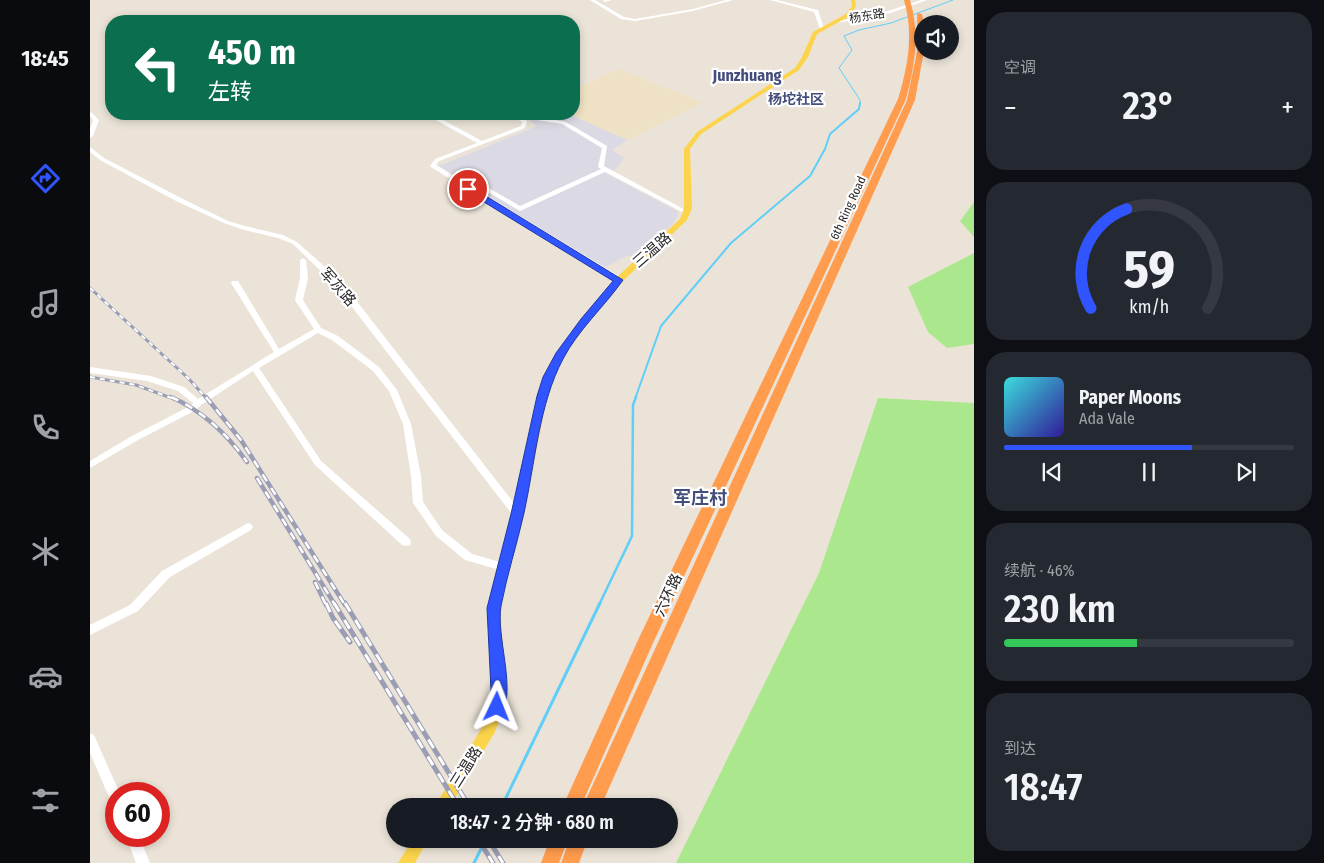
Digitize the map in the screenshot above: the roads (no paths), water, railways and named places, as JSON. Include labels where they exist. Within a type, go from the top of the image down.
[{"type":"highway","points":[[907,0],[914,24]]},
{"type":"highway","points":[[915,0],[916,15]]},
{"type":"highway","name":"6th Ring Road","points":[[772,389],[902,99],[912,62],[914,46]]},
{"type":"highway","name":"6th Ring Road","points":[[772,389],[911,100],[920,60]]},
{"type":"highway","name":"六环路","points":[[576,798],[645,643],[772,389]]},
{"type":"highway","name":"六环路","points":[[596,798],[758,440],[772,389]]},
{"type":"highway","points":[[550,863],[556,848]]},
{"type":"highway","points":[[570,863],[576,848]]},
{"type":"main road","points":[[822,29],[848,15],[852,10],[853,0]]},
{"type":"main road","name":"三温路","points":[[447,798],[490,727],[497,707],[499,690],[494,608],[518,514],[542,396],[549,377],[560,355],[584,322],[619,280],[674,231],[683,220],[689,198],[688,149],[692,141],[699,133],[797,69],[805,57],[812,38],[822,29]]},
{"type":"main road","points":[[406,863],[416,848]]},
{"type":"street","points":[[592,0],[623,18],[634,20],[694,10],[730,0]]},
{"type":"street","points":[[772,0],[816,11],[822,29]]},
{"type":"street","name":"杨东路","points":[[836,22],[889,12],[925,0]]},
{"type":"street","points":[[90,113],[96,120],[90,136]]},
{"type":"street","points":[[439,120],[482,143]]},
{"type":"street","points":[[522,120],[525,122],[523,127],[437,160],[433,166],[619,280]]},
{"type":"street","points":[[545,120],[564,123],[605,147],[602,167],[686,212]]},
{"type":"street","name":"军灰路","points":[[90,149],[102,158],[226,222],[250,231],[289,239],[295,243],[338,283],[518,514]]},
{"type":"street","points":[[457,172],[520,209],[606,169]]},
{"type":"street","points":[[303,260],[304,278],[299,300],[318,330],[335,338],[376,369],[393,390],[406,424],[416,476],[418,502],[439,533],[469,557],[503,567]]},
{"type":"street","points":[[235,283],[278,353]]},
{"type":"street","points":[[90,465],[135,438],[193,408],[278,353],[318,330]]},
{"type":"street","points":[[254,368],[318,463],[406,542]]},
{"type":"street","points":[[90,370],[148,378],[181,389],[198,403]]},
{"type":"street","points":[[90,630],[134,608],[166,574],[248,527]]},
{"type":"street","points":[[90,739],[108,782]]},
{"type":"street","points":[[136,847],[143,863]]},
{"type":"waterway","points":[[860,103],[860,100],[839,68],[852,50],[844,36],[859,30],[891,23],[953,0]]},
{"type":"waterway","points":[[635,399],[661,326],[731,243],[810,176],[825,149],[830,134],[859,109],[860,103]]},
{"type":"waterway","points":[[599,605],[632,536],[633,405],[636,397]]},
{"type":"waterway","points":[[506,798],[600,603]]},
{"type":"waterway","points":[[474,863],[482,848]]},
{"type":"railway","points":[[90,288],[189,379],[207,399]]},
{"type":"railway","points":[[90,377],[136,385],[174,399]]},
{"type":"railway","points":[[171,397],[194,409],[214,424],[247,462]]},
{"type":"railway","points":[[206,397],[241,440],[345,605]]},
{"type":"railway","points":[[257,478],[335,605]]},
{"type":"railway","points":[[315,582],[326,605]]},
{"type":"railway","points":[[326,603],[333,618],[350,642]]},
{"type":"railway","points":[[334,603],[453,798]]},
{"type":"railway","points":[[345,603],[464,798]]},
{"type":"railway","points":[[484,848],[493,863]]},
{"type":"railway","points":[[494,848],[503,863]]},
{"type":"district","name":"Junzhuang","points":[[747,75]]},
{"type":"district","name":"杨坨社区","points":[[796,99]]},
{"type":"district","name":"军庄村","points":[[700,498]]}]
